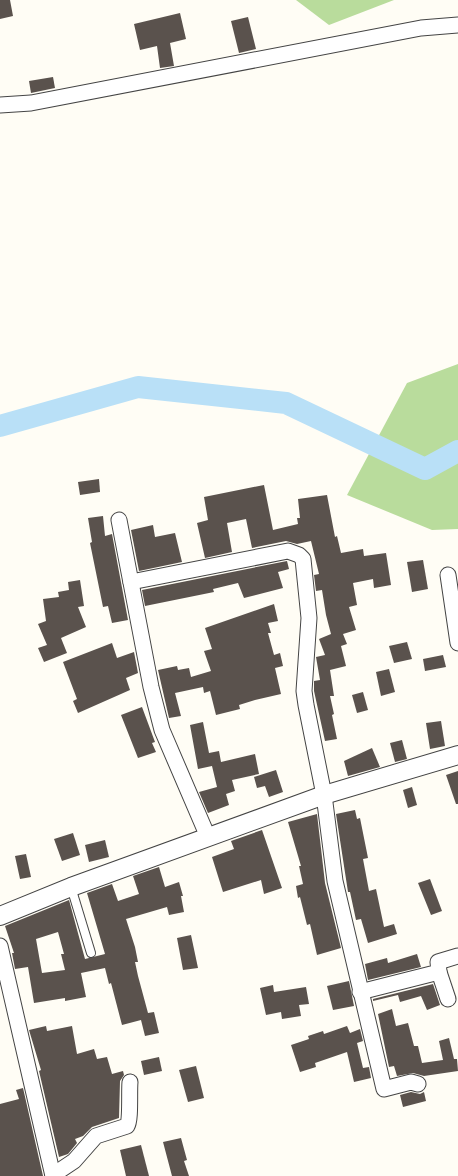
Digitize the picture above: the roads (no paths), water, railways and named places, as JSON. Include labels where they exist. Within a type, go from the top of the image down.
[{"type":"street","points":[[0,105],[31,103],[421,28],[458,25]]},
{"type":"street","points":[[119,520],[151,687],[162,730],[208,837]]},
{"type":"street","points":[[131,582],[288,551],[303,559],[309,618],[304,692],[324,795],[331,861],[384,1089],[411,1082],[418,1084]]},
{"type":"street","points":[[448,575],[458,643]]},
{"type":"street","points":[[0,916],[71,887],[324,795],[458,755]]},
{"type":"street","points":[[0,946],[53,1176],[74,1161],[96,1136],[127,1126],[130,1118],[130,1082]]},
{"type":"street","points":[[448,999],[438,962],[458,957]]},
{"type":"street","points":[[360,992],[439,972]]},
{"type":"lane","points":[[71,887],[91,953]]},
{"type":"waterway","points":[[0,426],[138,387],[286,403],[425,469],[458,451]]}]
